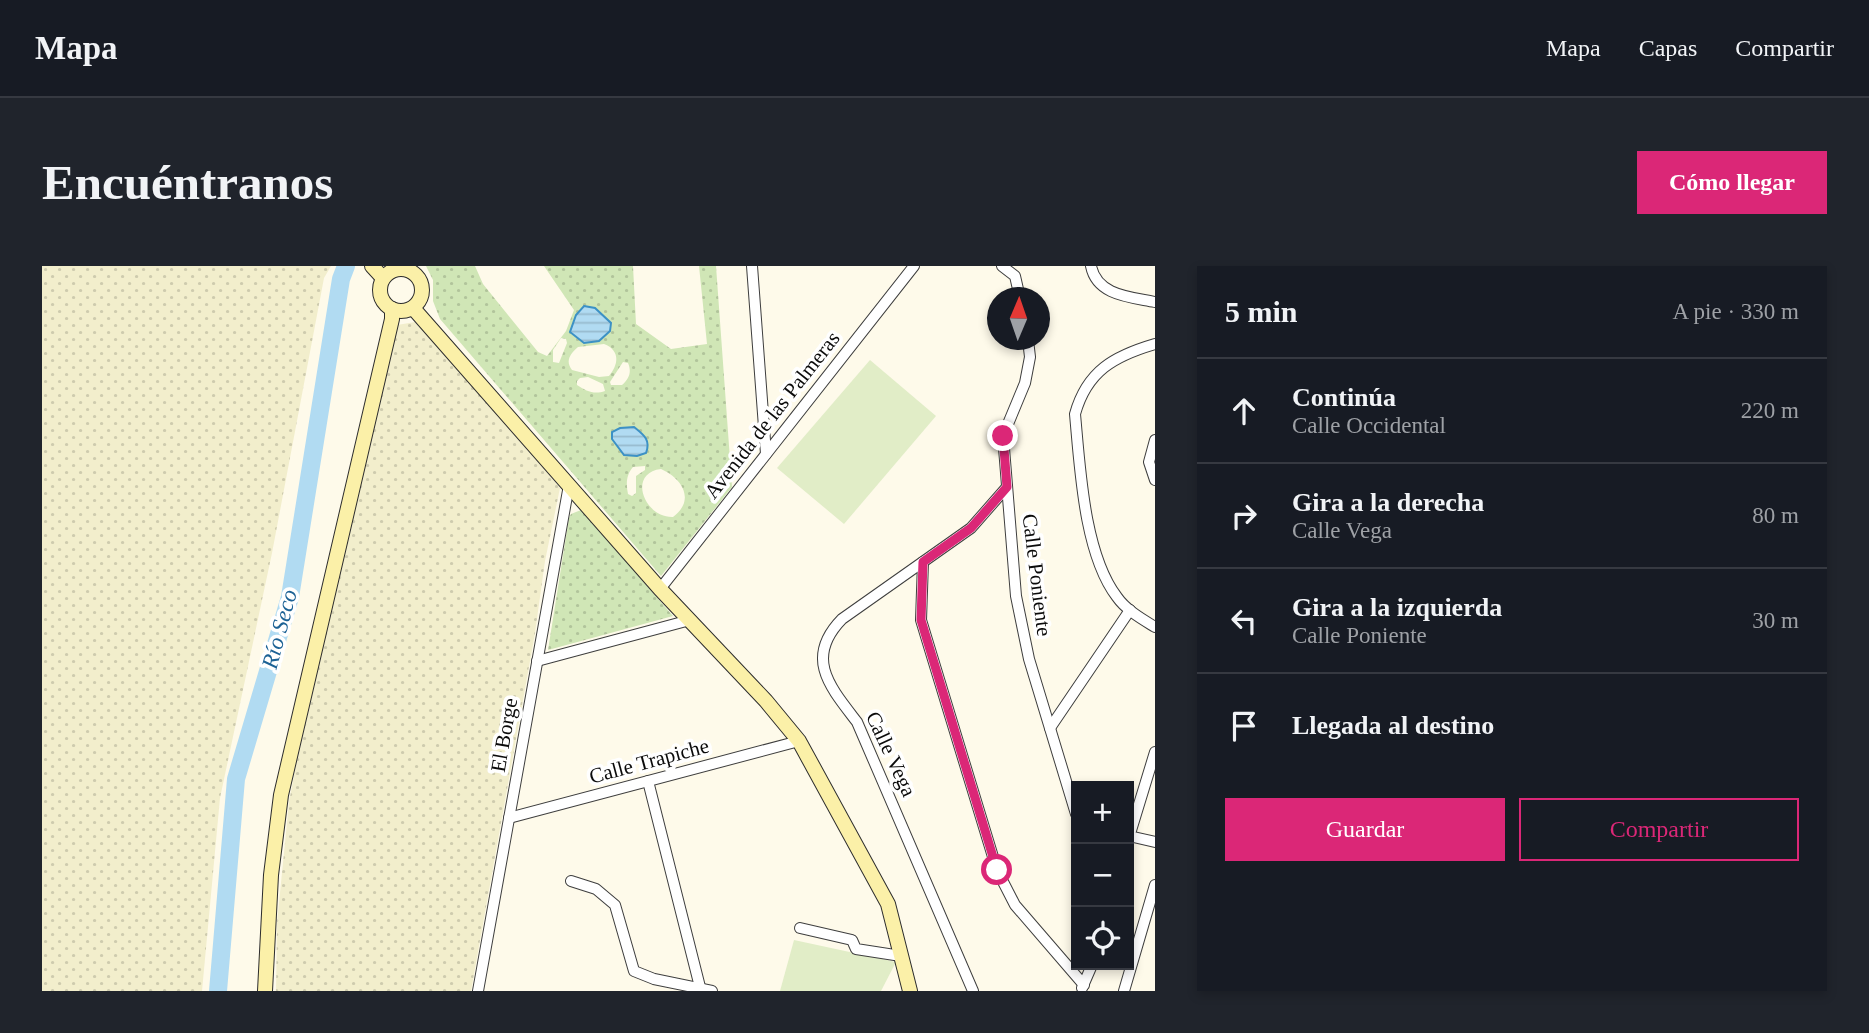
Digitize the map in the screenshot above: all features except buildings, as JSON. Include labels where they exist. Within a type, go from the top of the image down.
[{"type":"street","points":[[752,266],[766,454]]},
{"type":"street","name":"Avenida de las Palmeras","points":[[660,589],[914,266]]},
{"type":"street","points":[[1002,266],[1015,276],[1018,287]]},
{"type":"street","points":[[1091,266],[1099,284],[1113,293],[1155,302]]},
{"type":"street","points":[[402,267],[413,272],[420,280],[423,290],[420,300],[413,308],[404,311],[386,305],[381,296],[377,271],[391,271],[402,267]]},
{"type":"street","points":[[413,308],[660,589],[766,701],[799,741],[888,904],[910,991]]},
{"type":"street","points":[[265,991],[271,875],[281,794],[386,346],[392,309]]},
{"type":"street","points":[[1155,344],[1114,361],[1095,374],[1081,393],[1075,414],[1094,552],[1106,581],[1118,599],[1155,627]]},
{"type":"street","name":"Calle Poniente","points":[[1029,350],[1025,383],[1003,436],[1016,596],[1029,659],[1071,797]]},
{"type":"street","points":[[1155,440],[1149,462],[1155,480]]},
{"type":"street","name":"El Borge","points":[[478,991],[569,485]]},
{"type":"street","name":"Calle Vega","points":[[973,991],[857,722],[832,689],[823,669],[823,651],[828,634],[842,619],[971,528],[1007,487]]},
{"type":"street","points":[[923,562],[921,620],[997,870],[1014,905],[1082,988],[1089,970]]},
{"type":"street","points":[[1050,728],[1130,610]]},
{"type":"street","points":[[537,661],[690,620]]},
{"type":"street","name":"Calle Trapiche","points":[[509,818],[799,741]]},
{"type":"street","points":[[1134,820],[1155,752]]},
{"type":"street","points":[[571,881],[596,889],[615,905],[634,971],[705,990],[648,781]]},
{"type":"street","points":[[1134,837],[1155,842]]},
{"type":"street","points":[[1124,991],[1155,885]]},
{"type":"street","points":[[800,929],[852,940],[856,949],[901,956]]},
{"type":"shaded area","points":[[42,266],[331,266],[324,278],[272,553],[220,798],[202,991],[42,991]]},
{"type":"shaded area","points":[[415,322],[499,410],[560,488],[471,991],[276,991],[277,923],[289,802],[295,770],[397,325]]},
{"type":"green space","points":[[426,266],[475,266],[483,284],[538,352],[547,356],[566,331],[574,310],[544,266],[633,266],[636,324],[671,349],[707,344],[699,266],[716,266],[732,487],[661,576],[440,319],[433,301],[433,280]],"holes":[[[561,338],[566,339],[559,363],[553,362],[553,350]],[[604,344],[615,354],[615,367],[609,376],[599,377],[572,370],[569,361],[578,347]],[[623,362],[628,363],[630,372],[626,380],[622,385],[611,385],[610,382]],[[588,377],[603,384],[605,391],[584,389],[577,385],[580,378]],[[645,466],[645,470],[636,476],[636,493],[632,496],[628,494],[627,487],[633,467]],[[661,469],[680,484],[684,490],[684,504],[673,517],[663,515],[647,503],[643,495],[644,478]]]},
{"type":"green space","points":[[870,360],[936,416],[844,524],[777,468]]},
{"type":"green space","points":[[581,510],[673,616],[548,650],[569,518],[571,514]]},
{"type":"green space","points":[[794,940],[896,962],[881,991],[780,991]]},
{"type":"water","points":[[584,306],[595,308],[611,323],[610,331],[599,341],[584,343],[570,332],[576,315]]},
{"type":"water","points":[[634,427],[647,441],[646,453],[637,456],[624,455],[612,439],[612,432],[620,428]]},
{"type":"waterway","name":"Río Seco","points":[[218,991],[236,779],[290,597],[341,279],[346,266]]},
{"type":"route","points":[[997,870],[921,620],[923,562],[971,528],[1007,487],[1003,436]]}]
